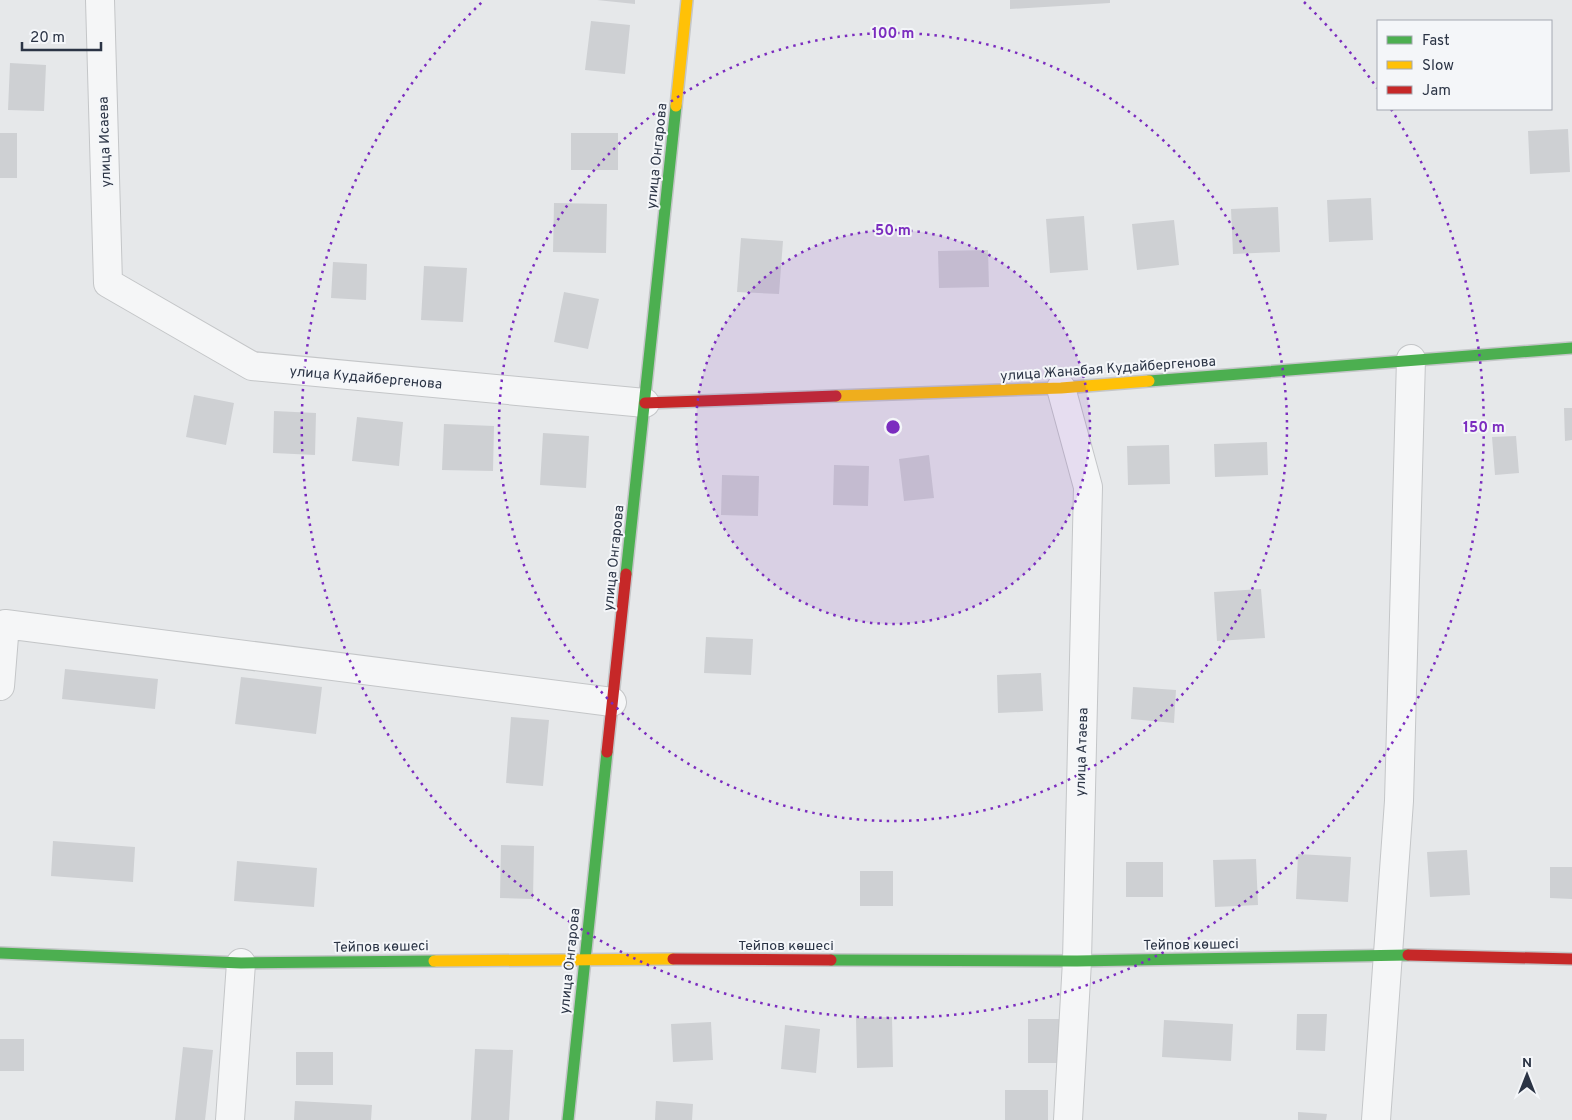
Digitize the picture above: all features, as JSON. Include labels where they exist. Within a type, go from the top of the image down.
[{"type":"street","name":"улица Исаева","points":[[100,0],[108,283]]},
{"type":"street","name":"улица Онгарова","points":[[568,1120],[687,0]]},
{"type":"street","name":"улица Кудайбергенова","points":[[108,283],[252,366],[645,403]]},
{"type":"street","name":"улица Жанабая Кудайбергенова","points":[[645,403],[1061,388],[1410,359],[1572,348]]},
{"type":"street","points":[[1376,1120],[1399,801],[1410,359]]},
{"type":"street","name":"улица Атаева","points":[[1061,388],[1088,487],[1076,961],[1068,1120]]},
{"type":"street","points":[[0,686],[5,624],[612,702]]},
{"type":"street","name":"Тейпов көшесі","points":[[0,953],[241,963],[585,959],[1076,961],[1387,955],[1572,959]]},
{"type":"street","points":[[230,1120],[241,963]]},
{"type":"building","points":[[597,0],[635,0],[635,4]]},
{"type":"building","points":[[1010,0],[1110,0],[1110,3],[1010,9]]},
{"type":"building","points":[[591,21],[630,25],[625,74],[585,70]]},
{"type":"building","points":[[10,63],[46,65],[44,111],[8,110]]},
{"type":"building","points":[[1568,129],[1570,172],[1530,174],[1528,131]]},
{"type":"building","points":[[0,133],[17,133],[17,178],[0,178]]},
{"type":"building","points":[[571,133],[618,133],[618,170],[571,170]]},
{"type":"building","points":[[1371,198],[1373,240],[1329,242],[1327,200]]},
{"type":"building","points":[[554,203],[607,204],[606,253],[553,252]]},
{"type":"building","points":[[1278,207],[1280,252],[1233,254],[1231,209]]},
{"type":"building","points":[[1084,216],[1088,270],[1050,273],[1046,219]]},
{"type":"building","points":[[1174,220],[1179,265],[1137,270],[1132,224]]},
{"type":"building","points":[[741,238],[783,241],[779,294],[737,292]]},
{"type":"building","points":[[988,250],[989,287],[939,288],[938,251]]},
{"type":"building","points":[[333,262],[367,264],[366,300],[331,298]]},
{"type":"building","points":[[424,266],[467,268],[463,322],[421,320]]},
{"type":"building","points":[[564,292],[599,299],[588,349],[554,342]]},
{"type":"building","points":[[194,395],[234,403],[226,445],[186,437]]},
{"type":"building","points":[[1564,408],[1572,408],[1572,440],[1565,441]]},
{"type":"building","points":[[274,411],[316,413],[315,455],[273,453]]},
{"type":"building","points":[[357,417],[403,422],[399,466],[352,461]]},
{"type":"building","points":[[444,424],[494,426],[493,471],[442,470]]},
{"type":"building","points":[[543,433],[589,436],[586,488],[540,485]]},
{"type":"building","points":[[1516,436],[1519,473],[1495,475],[1492,437]]},
{"type":"building","points":[[1267,442],[1268,475],[1215,477],[1214,444]]},
{"type":"building","points":[[1169,445],[1170,484],[1128,485],[1127,446]]},
{"type":"building","points":[[929,455],[934,498],[904,501],[899,459]]},
{"type":"building","points":[[834,465],[869,466],[868,506],[833,505]]},
{"type":"building","points":[[722,475],[759,476],[758,516],[721,515]]},
{"type":"building","points":[[1261,589],[1265,638],[1217,641],[1214,592]]},
{"type":"building","points":[[706,637],[753,639],[751,675],[704,673]]},
{"type":"building","points":[[65,669],[158,679],[155,709],[62,699]]},
{"type":"building","points":[[1041,673],[1043,711],[998,713],[997,675]]},
{"type":"building","points":[[241,677],[322,687],[316,734],[235,724]]},
{"type":"building","points":[[1133,687],[1176,690],[1174,723],[1131,719]]},
{"type":"building","points":[[511,717],[549,720],[543,786],[506,783]]},
{"type":"building","points":[[53,841],[135,847],[133,882],[51,876]]},
{"type":"building","points":[[501,845],[534,846],[533,899],[500,898]]},
{"type":"building","points":[[1467,850],[1470,895],[1430,897],[1427,852]]},
{"type":"building","points":[[1298,854],[1351,857],[1348,902],[1296,899]]},
{"type":"building","points":[[1256,859],[1258,905],[1215,907],[1213,860]]},
{"type":"building","points":[[237,861],[317,868],[314,907],[234,901]]},
{"type":"building","points":[[1126,862],[1163,862],[1163,897],[1126,897]]},
{"type":"building","points":[[1550,867],[1572,867],[1572,899],[1550,898]]},
{"type":"building","points":[[860,871],[893,871],[893,906],[860,906]]},
{"type":"building","points":[[1297,1014],[1327,1014],[1325,1051],[1296,1050]]},
{"type":"building","points":[[892,1017],[893,1067],[857,1068],[856,1018]]},
{"type":"building","points":[[1028,1019],[1059,1019],[1059,1063],[1028,1063]]},
{"type":"building","points":[[1164,1020],[1233,1024],[1231,1061],[1162,1057]]},
{"type":"building","points":[[711,1022],[713,1060],[673,1062],[671,1024]]},
{"type":"building","points":[[785,1025],[820,1029],[816,1073],[781,1069]]},
{"type":"building","points":[[0,1039],[24,1039],[24,1071],[0,1071]]},
{"type":"building","points":[[183,1047],[213,1050],[205,1120],[175,1120]]},
{"type":"building","points":[[475,1049],[513,1050],[509,1120],[471,1120]]},
{"type":"building","points":[[296,1052],[333,1052],[333,1085],[296,1085]]},
{"type":"building","points":[[1005,1090],[1048,1090],[1048,1120],[1005,1120]]},
{"type":"building","points":[[295,1101],[372,1105],[371,1120],[294,1120]]},
{"type":"building","points":[[656,1101],[693,1104],[692,1120],[655,1120]]},
{"type":"building","points":[[1298,1112],[1327,1114],[1326,1120],[1298,1120]]},
{"type":"traffic: fast","points":[[626,574],[676,106]]},
{"type":"traffic: fast","points":[[1149,381],[1572,348]]},
{"type":"traffic: fast","points":[[568,1120],[607,752]]},
{"type":"traffic: fast","points":[[0,953],[241,963],[434,961]]},
{"type":"traffic: fast","points":[[831,960],[1077,961],[1408,955]]},
{"type":"traffic: slow","points":[[676,106],[687,0]]},
{"type":"traffic: slow","points":[[836,396],[1061,388],[1149,381]]},
{"type":"traffic: slow","points":[[434,961],[673,959]]},
{"type":"traffic: jam","points":[[645,403],[836,396]]},
{"type":"traffic: jam","points":[[607,752],[626,574]]},
{"type":"traffic: jam","points":[[1408,955],[1572,959]]},
{"type":"traffic: jam","points":[[673,959],[831,960]]}]
